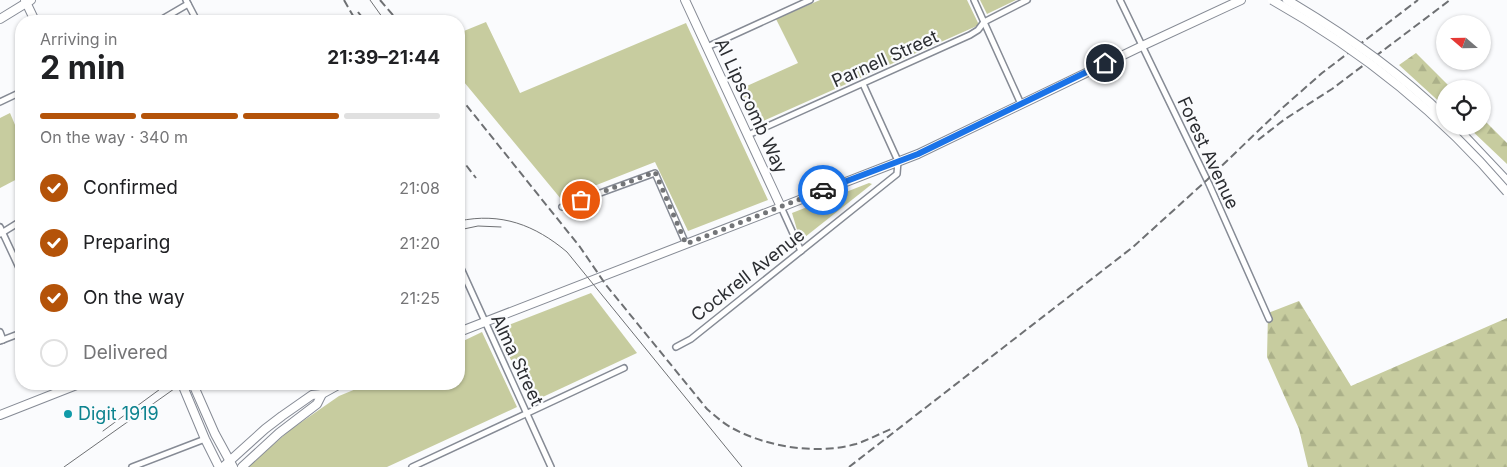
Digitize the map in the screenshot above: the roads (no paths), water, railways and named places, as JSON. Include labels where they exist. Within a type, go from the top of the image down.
[{"type":"main road","name":"Al Lipscomb Way","points":[[685,0],[781,207]]},
{"type":"main road","points":[[465,330],[918,154],[1105,63],[1242,0]]},
{"type":"main road","points":[[1272,0],[1338,40],[1404,90],[1457,138],[1507,192]]},
{"type":"main road","points":[[1287,0],[1383,64],[1436,108]]},
{"type":"main road","points":[[0,19],[28,1],[33,15]]},
{"type":"main road","points":[[1464,135],[1507,181]]},
{"type":"main road","points":[[0,415],[64,390]]},
{"type":"main road","points":[[185,390],[219,467]]},
{"type":"main road","points":[[196,390],[231,464]]},
{"type":"main road","points":[[223,467],[231,464],[265,429],[282,416],[312,395],[322,394],[329,390]]},
{"type":"main road","points":[[242,467],[279,433],[317,404],[322,394]]},
{"type":"street","points":[[707,47],[810,0]]},
{"type":"street","points":[[974,0],[1021,104]]},
{"type":"street","name":"Parnell Street","points":[[748,135],[970,35],[978,30],[984,22],[1027,0]]},
{"type":"street","name":"Forest Avenue","points":[[1120,0],[1209,184],[1269,320]]},
{"type":"street","points":[[168,15],[187,2],[194,15]]},
{"type":"street","points":[[863,84],[898,161]]},
{"type":"street","points":[[0,102],[15,95]]},
{"type":"street","name":"Cockrell Avenue","points":[[676,347],[691,339],[893,178],[897,174],[898,161]]},
{"type":"street","points":[[562,207],[655,172],[686,244]]},
{"type":"street","name":"Al Lipscomb Way","points":[[781,207],[801,251]]},
{"type":"street","points":[[15,224],[1,231],[15,260]]},
{"type":"street","name":"Alma Street","points":[[465,278],[551,467]]},
{"type":"street","points":[[0,332],[2,340],[15,335]]},
{"type":"street","points":[[412,467],[624,368]]},
{"type":"street","points":[[132,467],[205,439]]},
{"type":"tram line","points":[[370,0],[381,15]]},
{"type":"tram line","points":[[465,220],[489,218],[517,223],[543,234],[567,252],[742,467]]},
{"type":"tram line","points":[[465,229],[478,226],[501,227]]},
{"type":"tram line","points":[[103,431],[159,390]]},
{"type":"tram line","points":[[64,467],[173,390]]},
{"type":"railway","points":[[344,0],[353,15]]},
{"type":"railway","points":[[380,0],[393,15]]},
{"type":"railway","points":[[849,467],[1133,247],[1322,73],[1418,0]]},
{"type":"railway","points":[[1258,140],[1285,119],[1332,89],[1450,0]]},
{"type":"railway","points":[[465,103],[580,247],[606,285],[707,409],[719,419],[746,435],[776,444],[808,449],[825,449],[856,444],[891,429]]},
{"type":"railway","points":[[465,164],[476,178]]},
{"type":"place","name":"Digit 1919","points":[[68,414]]}]
